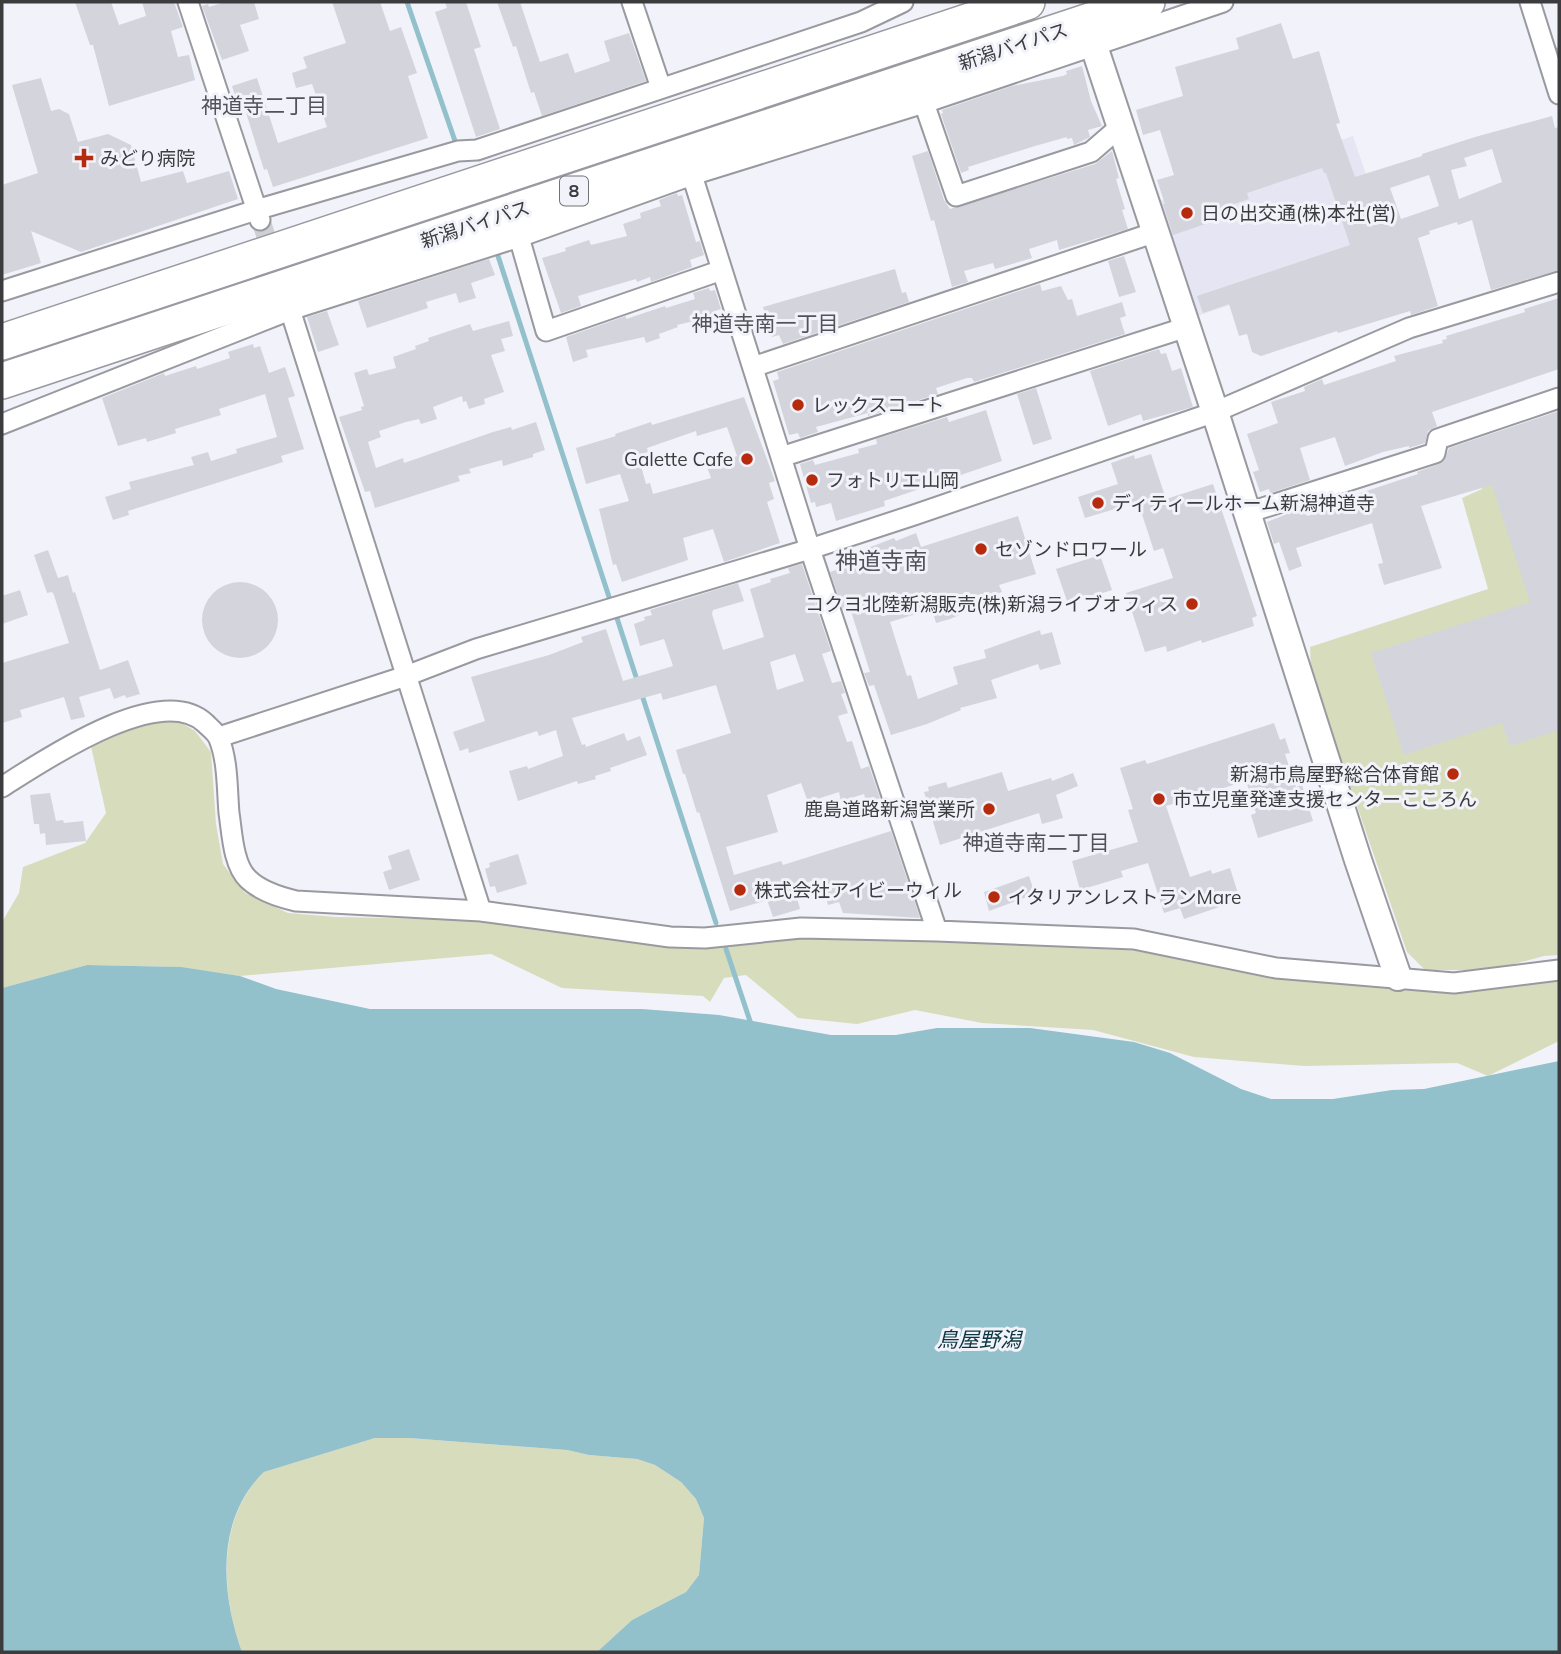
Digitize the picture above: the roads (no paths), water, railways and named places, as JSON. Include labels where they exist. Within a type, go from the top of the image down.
[{"type":"highway","name":"新潟バイパス","points":[[2,341],[1027,2]]},
{"type":"highway","name":"新潟バイパス","points":[[2,381],[1147,2]]},
{"type":"highway","points":[[2,321],[372,219]]},
{"type":"highway","points":[[2,406],[214,311]]},
{"type":"street","points":[[188,2],[258,215]]},
{"type":"street","points":[[632,2],[661,89]]},
{"type":"street","points":[[2,291],[258,215],[458,151],[477,150],[861,22],[903,2]]},
{"type":"street","points":[[2,424],[288,305],[519,237],[692,176],[924,103],[1092,39],[1223,2]]},
{"type":"street","points":[[1530,2],[1559,94]]},
{"type":"street","points":[[1092,39],[1398,977]]},
{"type":"street","points":[[924,103],[956,195],[1091,152],[1121,126]]},
{"type":"street","points":[[692,176],[810,549],[937,931]]},
{"type":"street","points":[[753,367],[1156,232]]},
{"type":"street","points":[[519,237],[546,331],[722,270]]},
{"type":"street","points":[[219,737],[406,676],[476,649],[810,549],[1215,412],[1409,328],[1559,282]]},
{"type":"street","points":[[288,305],[481,911]]},
{"type":"street","points":[[781,457],[1187,327]]},
{"type":"street","points":[[1247,513],[1435,453],[1438,439],[1559,398]]},
{"type":"street","points":[[2,787],[87,734],[147,713],[191,713],[219,737],[234,851],[246,878],[273,895],[296,901],[481,911],[670,937],[694,938],[801,928],[1134,939],[1276,968],[1454,983],[1559,970]]},
{"type":"water","name":"鳥屋野潟","points":[[87,965],[181,967],[240,976],[276,989],[370,1009],[642,1009],[719,1015],[831,1035],[896,1035],[937,1028],[1030,1028],[1134,1042],[1170,1053],[1241,1089],[1271,1099],[1333,1099],[1392,1090],[1424,1089],[1559,1061],[1559,1652],[597,1652],[632,1620],[686,1592],[699,1575],[704,1518],[696,1499],[681,1482],[655,1465],[637,1459],[589,1455],[567,1450],[409,1438],[375,1438],[264,1472],[248,1491],[230,1534],[227,1558],[230,1606],[242,1652],[2,1652],[2,988]]},
{"type":"waterway","points":[[407,2],[455,141]]},
{"type":"waterway","points":[[1556,50],[1559,62]]},
{"type":"waterway","points":[[497,253],[611,603]]},
{"type":"waterway","points":[[615,612],[638,683]]},
{"type":"waterway","points":[[641,692],[716,923]]},
{"type":"waterway","points":[[726,949],[751,1024]]},
{"type":"tunnel","points":[[261,221],[285,295]]},
{"type":"place","name":"みどり病院","points":[[84,158]]},
{"type":"place","name":"日の出交通(株)本社(営)","points":[[1187,213]]},
{"type":"place","name":"レックスコート","points":[[798,405]]},
{"type":"place","name":"Galette Cafe","points":[[747,459]]},
{"type":"place","name":"フォトリエ山岡","points":[[812,480]]},
{"type":"place","name":"ディティールホーム新潟神道寺","points":[[1098,503]]},
{"type":"place","name":"セゾンドロワール","points":[[981,549]]},
{"type":"place","name":"コクヨ北陸新潟販売(株)新潟ライブオフィス","points":[[1192,604]]},
{"type":"place","name":"新潟市鳥屋野総合体育館","points":[[1453,774]]},
{"type":"place","name":"市立児童発達支援センターこころん","points":[[1159,799]]},
{"type":"place","name":"鹿島道路新潟営業所","points":[[989,809]]},
{"type":"place","name":"株式会社アイビーウィル","points":[[740,890]]},
{"type":"place","name":"イタリアンレストランMare","points":[[994,897]]},
{"type":"district","name":"神道寺二丁目","points":[[264,106]]},
{"type":"district","name":"神道寺南一丁目","points":[[765,324]]},
{"type":"district","name":"神道寺南","points":[[881,561]]},
{"type":"district","name":"神道寺南二丁目","points":[[1036,843]]}]
